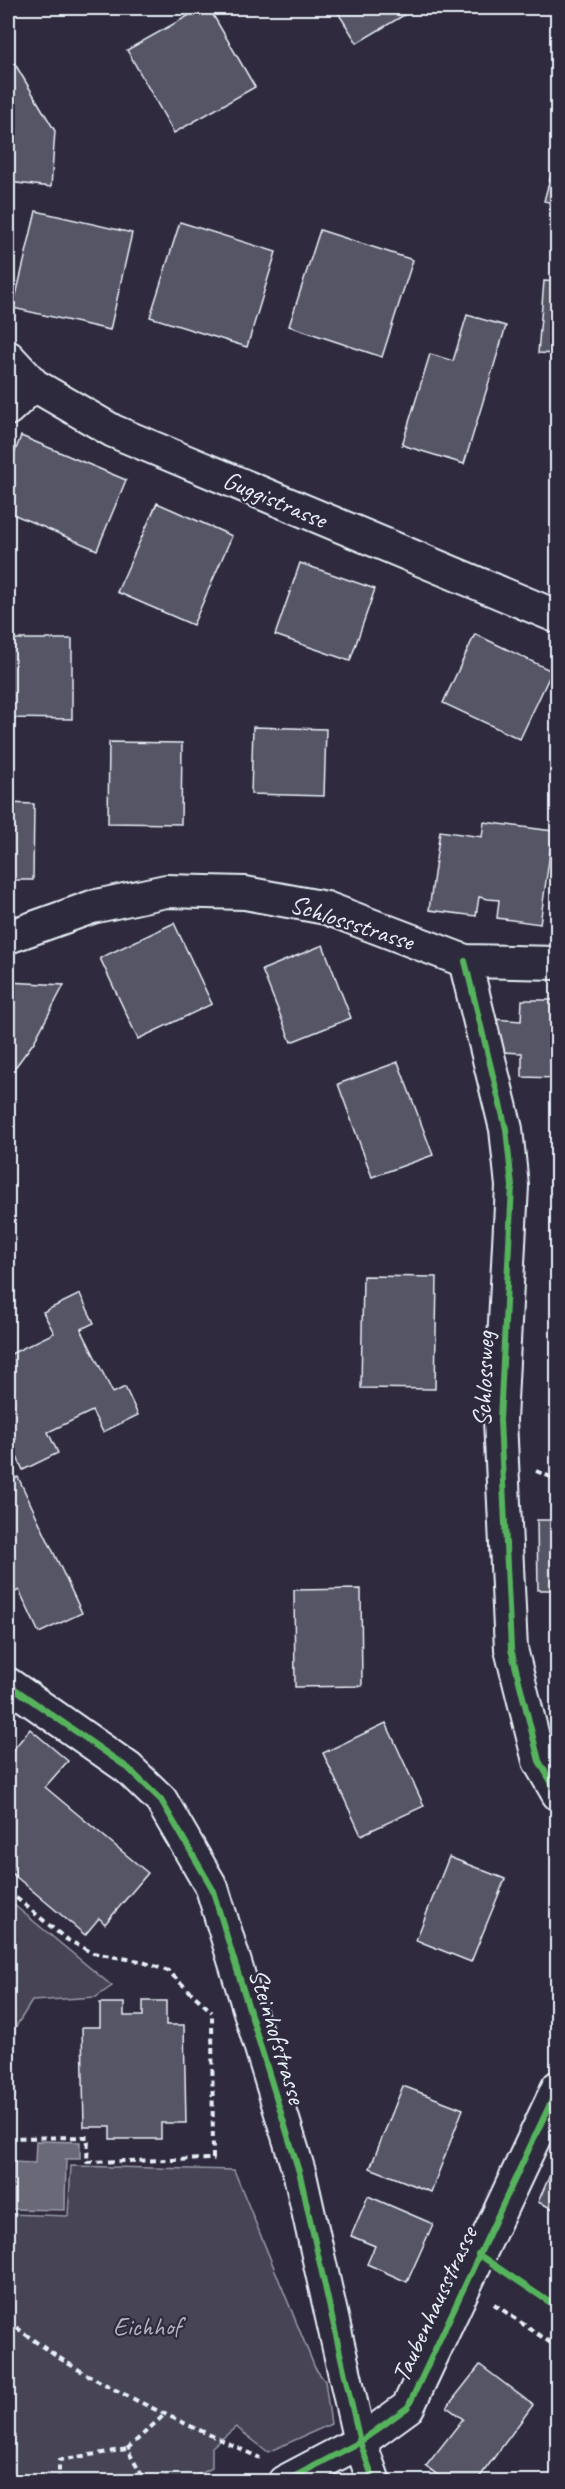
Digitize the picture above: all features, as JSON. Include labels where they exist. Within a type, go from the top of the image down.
[{"type":"street","name":"Guggistrasse","points":[[8,357],[34,385],[112,431],[558,617]]},
{"type":"street","points":[[8,409],[34,385]]},
{"type":"street","name":"Schlossstrasse","points":[[8,937],[92,907],[166,891],[245,892],[326,908],[465,961],[558,963]]},
{"type":"street","name":"Schlossweg","points":[[465,961],[506,1129],[512,1186],[500,1420],[511,1649],[539,1761],[558,1794]]},
{"type":"street","name":"Steinhofstrasse","points":[[8,1684],[128,1768],[161,1800],[212,1888],[300,2175],[360,2442],[374,2481]]},
{"type":"street","name":"Taubenhausstrasse","points":[[291,2478],[360,2442],[408,2407],[558,2088]]},
{"type":"path","points":[[8,1890],[66,1939],[93,1953],[140,1960],[168,1971],[212,2012],[213,2159],[87,2162],[88,2138],[8,2138]]},
{"type":"path","points":[[212,2012],[223,2009]]},
{"type":"path","points":[[487,2299],[558,2348]]},
{"type":"path","points":[[8,2321],[61,2359],[291,2478]]},
{"type":"path","points":[[59,2481],[59,2460],[126,2449],[165,2414]]},
{"type":"path","points":[[126,2449],[145,2481],[140,2481]]},
{"type":"path","points":[[8,2478],[42,2477],[42,2481]]},
{"type":"green space","points":[[8,1900],[112,1986],[96,1997],[32,2001],[15,2028],[15,2098],[8,2103]]},
{"type":"green space","name":"Eichhof","points":[[71,2166],[234,2170],[315,2368],[325,2381],[331,2424],[268,2452],[236,2427],[212,2447],[212,2468],[187,2481],[169,2481],[166,2476],[154,2482],[8,2481],[8,2214],[68,2216]]},
{"type":"water","points":[[36,2141],[80,2142],[80,2159],[66,2159],[65,2210],[8,2209],[8,2185],[13,2185],[13,2162],[35,2163]]},
{"type":"building","points":[[202,8],[209,8],[255,87],[174,133],[127,50]]},
{"type":"building","points":[[335,8],[416,8],[357,43]]},
{"type":"building","points":[[12,59],[55,131],[51,187],[8,182],[8,61]]},
{"type":"building","points":[[558,149],[558,204],[544,201]]},
{"type":"building","points":[[36,211],[132,233],[110,330],[13,308]]},
{"type":"building","points":[[180,222],[276,252],[247,347],[150,317]]},
{"type":"building","points":[[320,230],[413,260],[382,357],[289,326]]},
{"type":"building","points":[[544,281],[558,282],[558,354],[538,353]]},
{"type":"building","points":[[467,315],[506,326],[464,464],[402,445],[430,354],[453,361]]},
{"type":"building","points":[[21,436],[126,480],[97,550],[8,512],[8,470]]},
{"type":"building","points":[[157,503],[232,536],[193,625],[117,592]]},
{"type":"building","points":[[300,563],[375,589],[350,661],[275,635]]},
{"type":"building","points":[[475,634],[552,671],[520,739],[443,703]]},
{"type":"building","points":[[8,639],[72,639],[72,719],[8,718]]},
{"type":"building","points":[[253,727],[326,729],[324,796],[251,794]]},
{"type":"building","points":[[109,742],[182,743],[181,824],[108,823]]},
{"type":"building","points":[[8,803],[34,804],[33,880],[8,880]]},
{"type":"building","points":[[484,822],[553,831],[540,924],[497,918],[499,900],[479,897],[476,916],[429,910],[440,831],[482,837]]},
{"type":"building","points":[[174,923],[212,1004],[138,1039],[100,958]]},
{"type":"building","points":[[323,945],[351,1018],[291,1042],[262,970]]},
{"type":"building","points":[[8,982],[64,985],[34,1042],[8,1077]]},
{"type":"building","points":[[522,1000],[558,1000],[558,1078],[522,1077],[522,1053],[501,1052],[494,1019],[521,1021]]},
{"type":"building","points":[[398,1062],[433,1155],[372,1177],[338,1084]]},
{"type":"building","points":[[363,1276],[437,1277],[435,1389],[361,1388]]},
{"type":"building","points":[[80,1294],[94,1323],[81,1329],[113,1393],[125,1387],[138,1415],[103,1432],[92,1411],[48,1432],[58,1453],[23,1470],[10,1442],[16,1439],[8,1422],[8,1352],[9,1355],[54,1333],[43,1312]]},
{"type":"building","points":[[18,1477],[82,1613],[39,1633],[19,1590],[8,1596],[8,1482]]},
{"type":"building","points":[[537,1520],[558,1520],[558,1590],[538,1590]]},
{"type":"building","points":[[361,1589],[362,1686],[295,1687],[294,1590]]},
{"type":"building","points":[[386,1723],[424,1806],[361,1835],[323,1753]]},
{"type":"building","points":[[30,1729],[68,1761],[45,1787],[148,1873],[105,1924],[99,1918],[85,1935],[8,1870],[8,1756]]},
{"type":"building","points":[[449,1857],[505,1879],[471,1962],[416,1940]]},
{"type":"building","points":[[143,2001],[166,2001],[166,2025],[184,2025],[186,2123],[161,2123],[161,2139],[110,2139],[110,2127],[84,2127],[82,2027],[100,2027],[100,2003],[124,2003],[124,2016],[143,2016]]},
{"type":"building","points":[[403,2086],[463,2109],[431,2192],[370,2168]]},
{"type":"building","points":[[554,2166],[558,2167],[558,2211],[538,2202]]},
{"type":"building","points":[[368,2196],[433,2224],[407,2282],[367,2264],[375,2246],[351,2236]]},
{"type":"building","points":[[480,2365],[533,2405],[476,2482],[447,2482],[426,2466],[463,2419],[447,2407]]},
{"type":"cycle path","points":[[465,961],[506,1129],[512,1186],[500,1420],[511,1649],[539,1761],[558,1794]]},
{"type":"cycle path","points":[[8,1684],[128,1768],[161,1800],[212,1888],[300,2175],[360,2442],[374,2482]]},
{"type":"cycle path","points":[[284,2482],[360,2442],[408,2407],[558,2087]]},
{"type":"cycle path","points":[[478,2254],[558,2308]]}]
